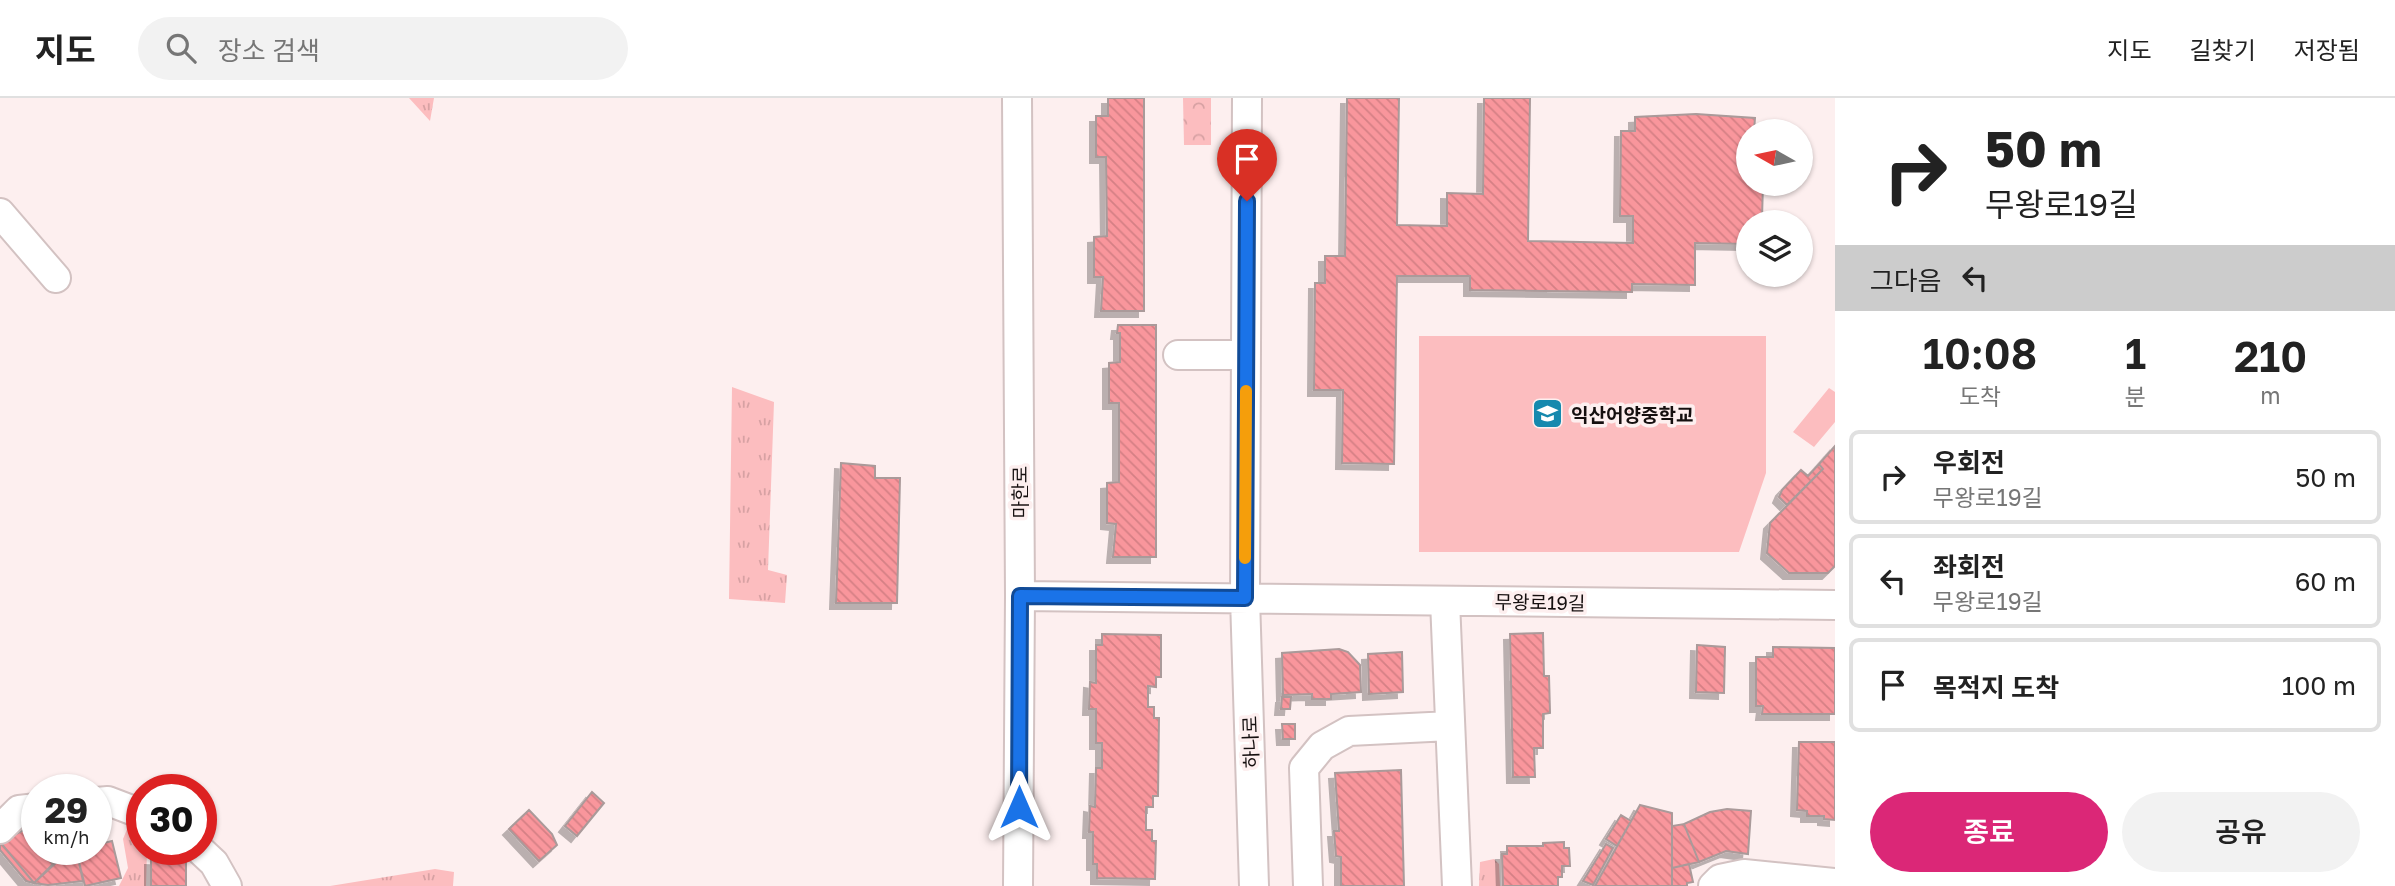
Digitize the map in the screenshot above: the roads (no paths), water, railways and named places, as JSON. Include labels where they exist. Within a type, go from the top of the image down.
[{"type":"street","name":"마한로","points":[[1017,98],[1020,596],[1018,886]]},
{"type":"street","points":[[1245,598],[1247,98]]},
{"type":"street","points":[[0,214],[56,278]]},
{"type":"street","points":[[1178,355],[1246,355]]},
{"type":"street","name":"무왕로19길","points":[[1020,596],[1835,605]]},
{"type":"street","name":"하나로","points":[[1245,598],[1254,886]]},
{"type":"street","points":[[1445,601],[1457,886]]},
{"type":"street","points":[[1308,886],[1304,768],[1322,746],[1349,731],[1450,726]]},
{"type":"street","points":[[0,828],[21,810]]},
{"type":"street","points":[[215,865],[228,886]]},
{"type":"street","points":[[1713,886],[1720,879],[1744,874],[1835,883]]},
{"type":"place","name":"익산어양중학교","points":[[1548,414]]}]
